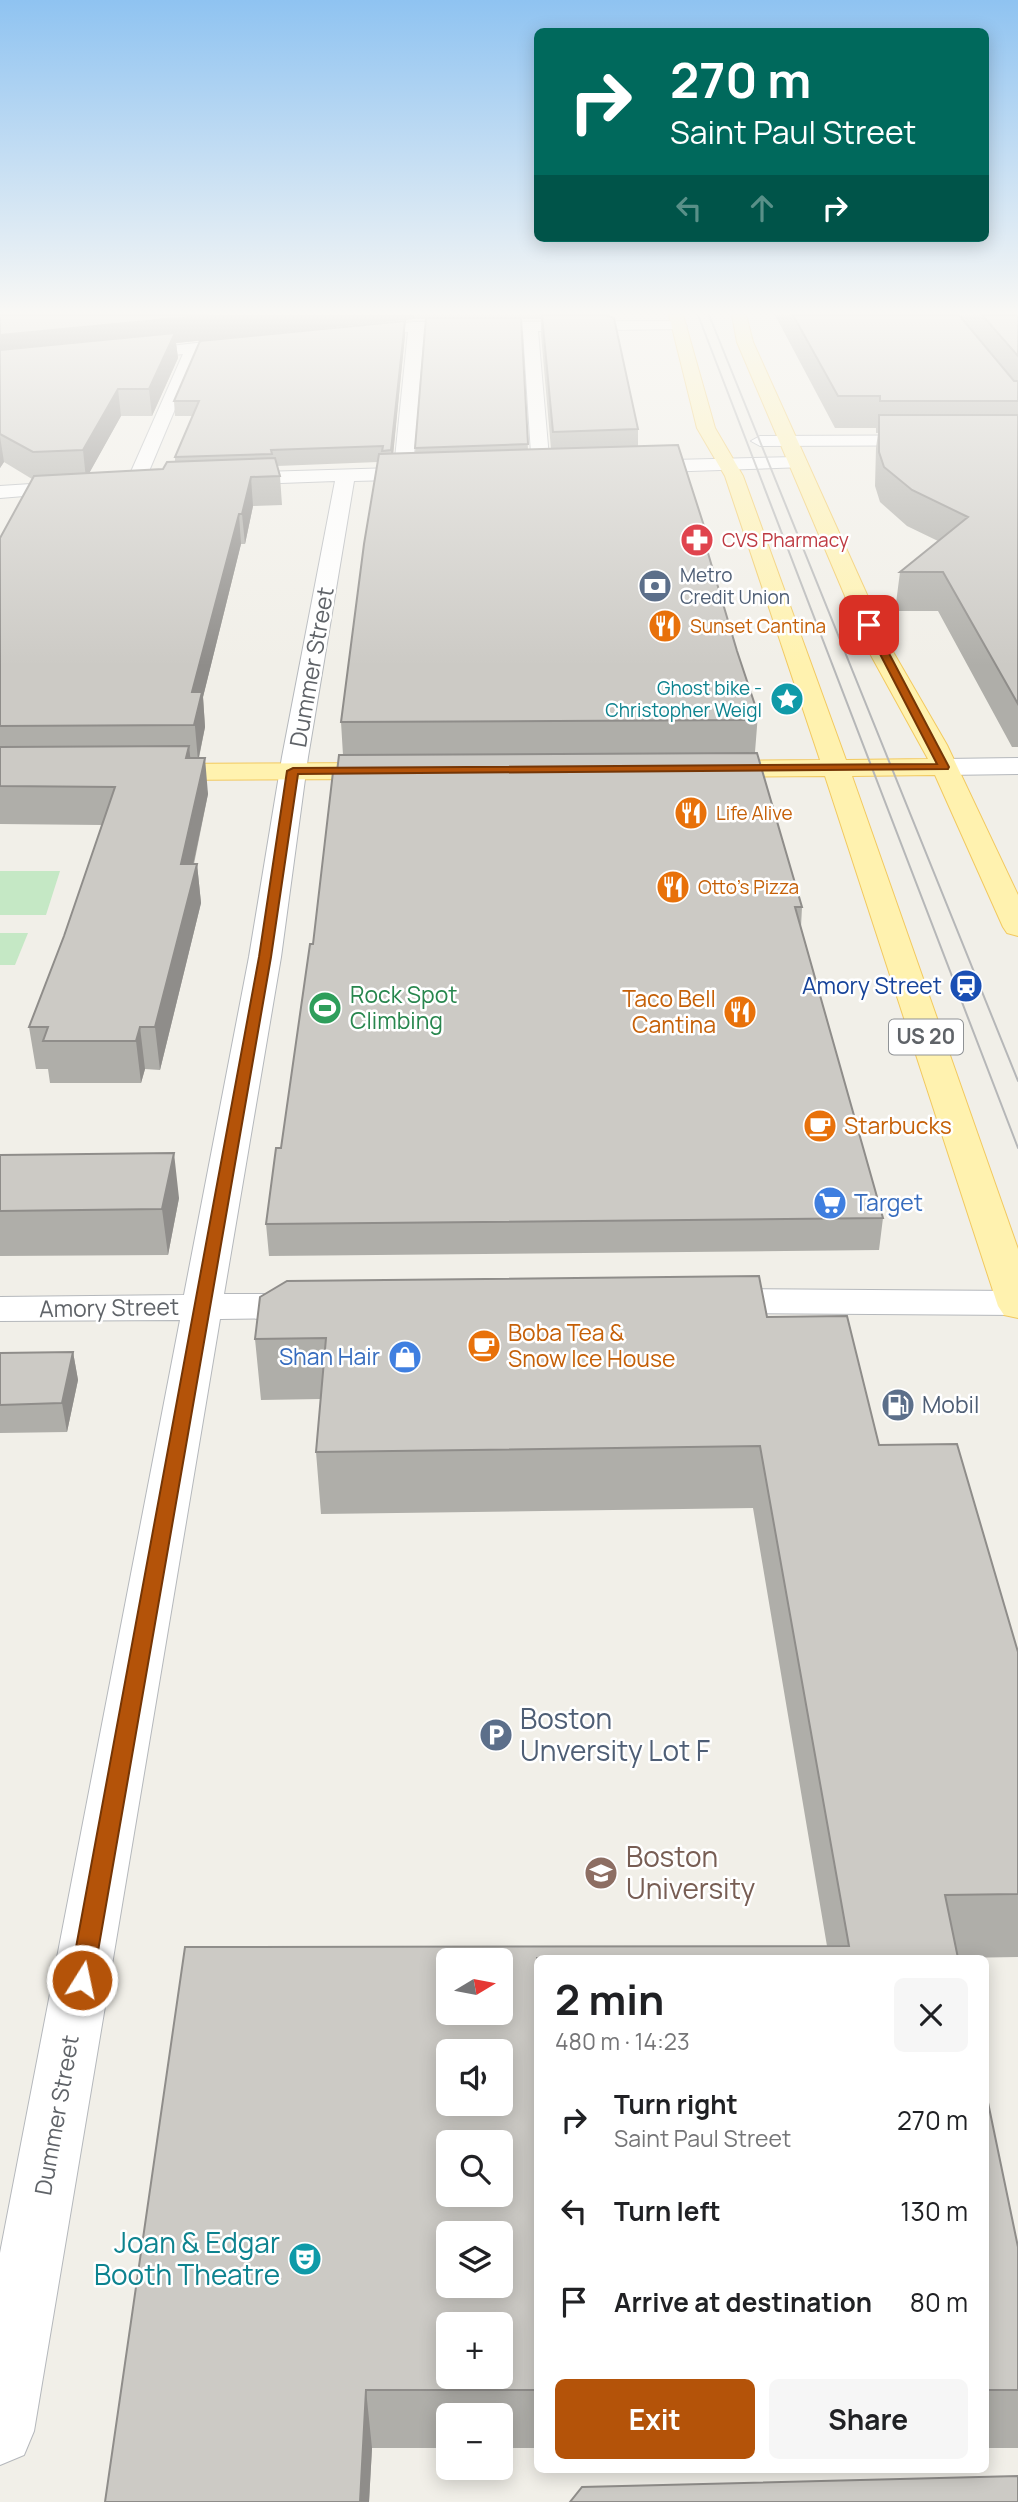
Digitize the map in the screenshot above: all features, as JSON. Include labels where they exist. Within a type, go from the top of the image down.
[{"type":"main road","name":"US 20","points":[[710,432],[734,476],[1017,1304]]},
{"type":"main road","points":[[784,432],[880,650],[944,767],[1018,927]]},
{"type":"main road","points":[[690,769],[944,767]]},
{"type":"main road","points":[[125,772],[416,771]]},
{"type":"street","points":[[154,432],[128,483],[158,482]]},
{"type":"street","points":[[403,474],[407,432]]},
{"type":"street","points":[[533,432],[534,470],[565,469]]},
{"type":"street","points":[[713,441],[1018,440]]},
{"type":"street","points":[[619,467],[798,463]]},
{"type":"street","points":[[212,480],[444,472]]},
{"type":"street","name":"Dummer Street","points":[[0,2431],[13,2282],[203,1307],[346,475]]},
{"type":"street","points":[[0,515],[7,491],[95,486]]},
{"type":"street","points":[[944,767],[1018,766]]},
{"type":"street","points":[[671,1301],[1017,1304]]},
{"type":"street","name":"Amory Street","points":[[0,1309],[352,1305]]},
{"type":"green space","points":[[0,871],[60,871],[46,915],[0,915]]},
{"type":"green space","points":[[0,933],[28,933],[15,965],[0,965]]},
{"type":"building","points":[[0,432],[93,432],[83,450],[33,452]]},
{"type":"building","points":[[186,432],[393,432],[391,450],[382,451],[383,446],[271,450],[272,454],[175,457]]},
{"type":"building","points":[[416,432],[527,432],[528,444],[415,448]]},
{"type":"building","points":[[879,432],[1018,432],[1018,704],[943,572],[900,572],[968,517],[912,490],[884,467],[879,452]]},
{"type":"building","points":[[678,445],[704,526],[700,526],[737,651],[758,714],[750,714],[752,720],[341,722],[364,544],[379,454]]},
{"type":"building","points":[[275,458],[280,476],[251,477],[242,514],[239,514],[192,692],[202,692],[194,725],[0,726],[0,538],[34,476],[163,469],[167,462]]},
{"type":"building","points":[[189,746],[186,758],[205,758],[181,864],[197,864],[155,1027],[140,1027],[136,1041],[43,1041],[48,1027],[29,1027],[64,936],[115,787],[0,786],[0,747]]},
{"type":"building","points":[[757,753],[802,907],[795,907],[883,1218],[266,1224],[276,1148],[281,1148],[310,944],[313,944],[333,772],[337,772],[339,755]]},
{"type":"building","points":[[174,1153],[162,1209],[0,1211],[0,1155]]},
{"type":"building","points":[[759,1276],[767,1317],[847,1316],[879,1445],[957,1444],[1018,1652],[1018,1894],[945,1895],[957,1955],[534,1955],[534,2390],[366,2390],[360,2502],[105,2502],[185,1947],[849,1946],[760,1446],[316,1452],[326,1338],[255,1339],[260,1297],[287,1281]]},
{"type":"building","points":[[73,1352],[62,1403],[0,1405],[0,1353]]},
{"type":"building","points":[[989,2107],[1018,2247],[1018,2390],[989,2390]]},
{"type":"building","points":[[1018,2476],[1018,2502],[570,2502],[582,2487]]},
{"type":"tram line","points":[[743,432],[1018,1148]]},
{"type":"tram line","points":[[756,432],[1018,1081]]},
{"type":"place","name":"CVS Pharmacy","points":[[697,540]]},
{"type":"place","name":"Metro Credit Union","points":[[655,586]]},
{"type":"place","name":"Sunset Cantina","points":[[665,626]]},
{"type":"place","name":"Ghost bike - Christopher Weigl","points":[[787,699]]},
{"type":"place","name":"Life Alive","points":[[691,813]]},
{"type":"place","name":"Otto's Pizza","points":[[673,887]]},
{"type":"place","name":"Amory Street","points":[[966,986]]},
{"type":"place","name":"Rock Spot Climbing","points":[[325,1008]]},
{"type":"place","name":"Taco Bell Cantina","points":[[740,1012]]},
{"type":"place","name":"Starbucks","points":[[820,1126]]},
{"type":"place","name":"Target","points":[[830,1203]]},
{"type":"place","name":"Boba Tea & Snow Ice House","points":[[484,1346]]},
{"type":"place","name":"Shan Hair","points":[[405,1357]]},
{"type":"place","name":"Mobil","points":[[898,1405]]},
{"type":"place","name":"Boston Unversity Lot F","points":[[496,1735]]},
{"type":"place","name":"Boston University","points":[[601,1873]]},
{"type":"place","name":"Joan & Edgar Booth Theatre","points":[[305,2259]]},
{"type":"route","points":[[82,1980],[265,957],[293,771],[944,767],[869,625]]}]
